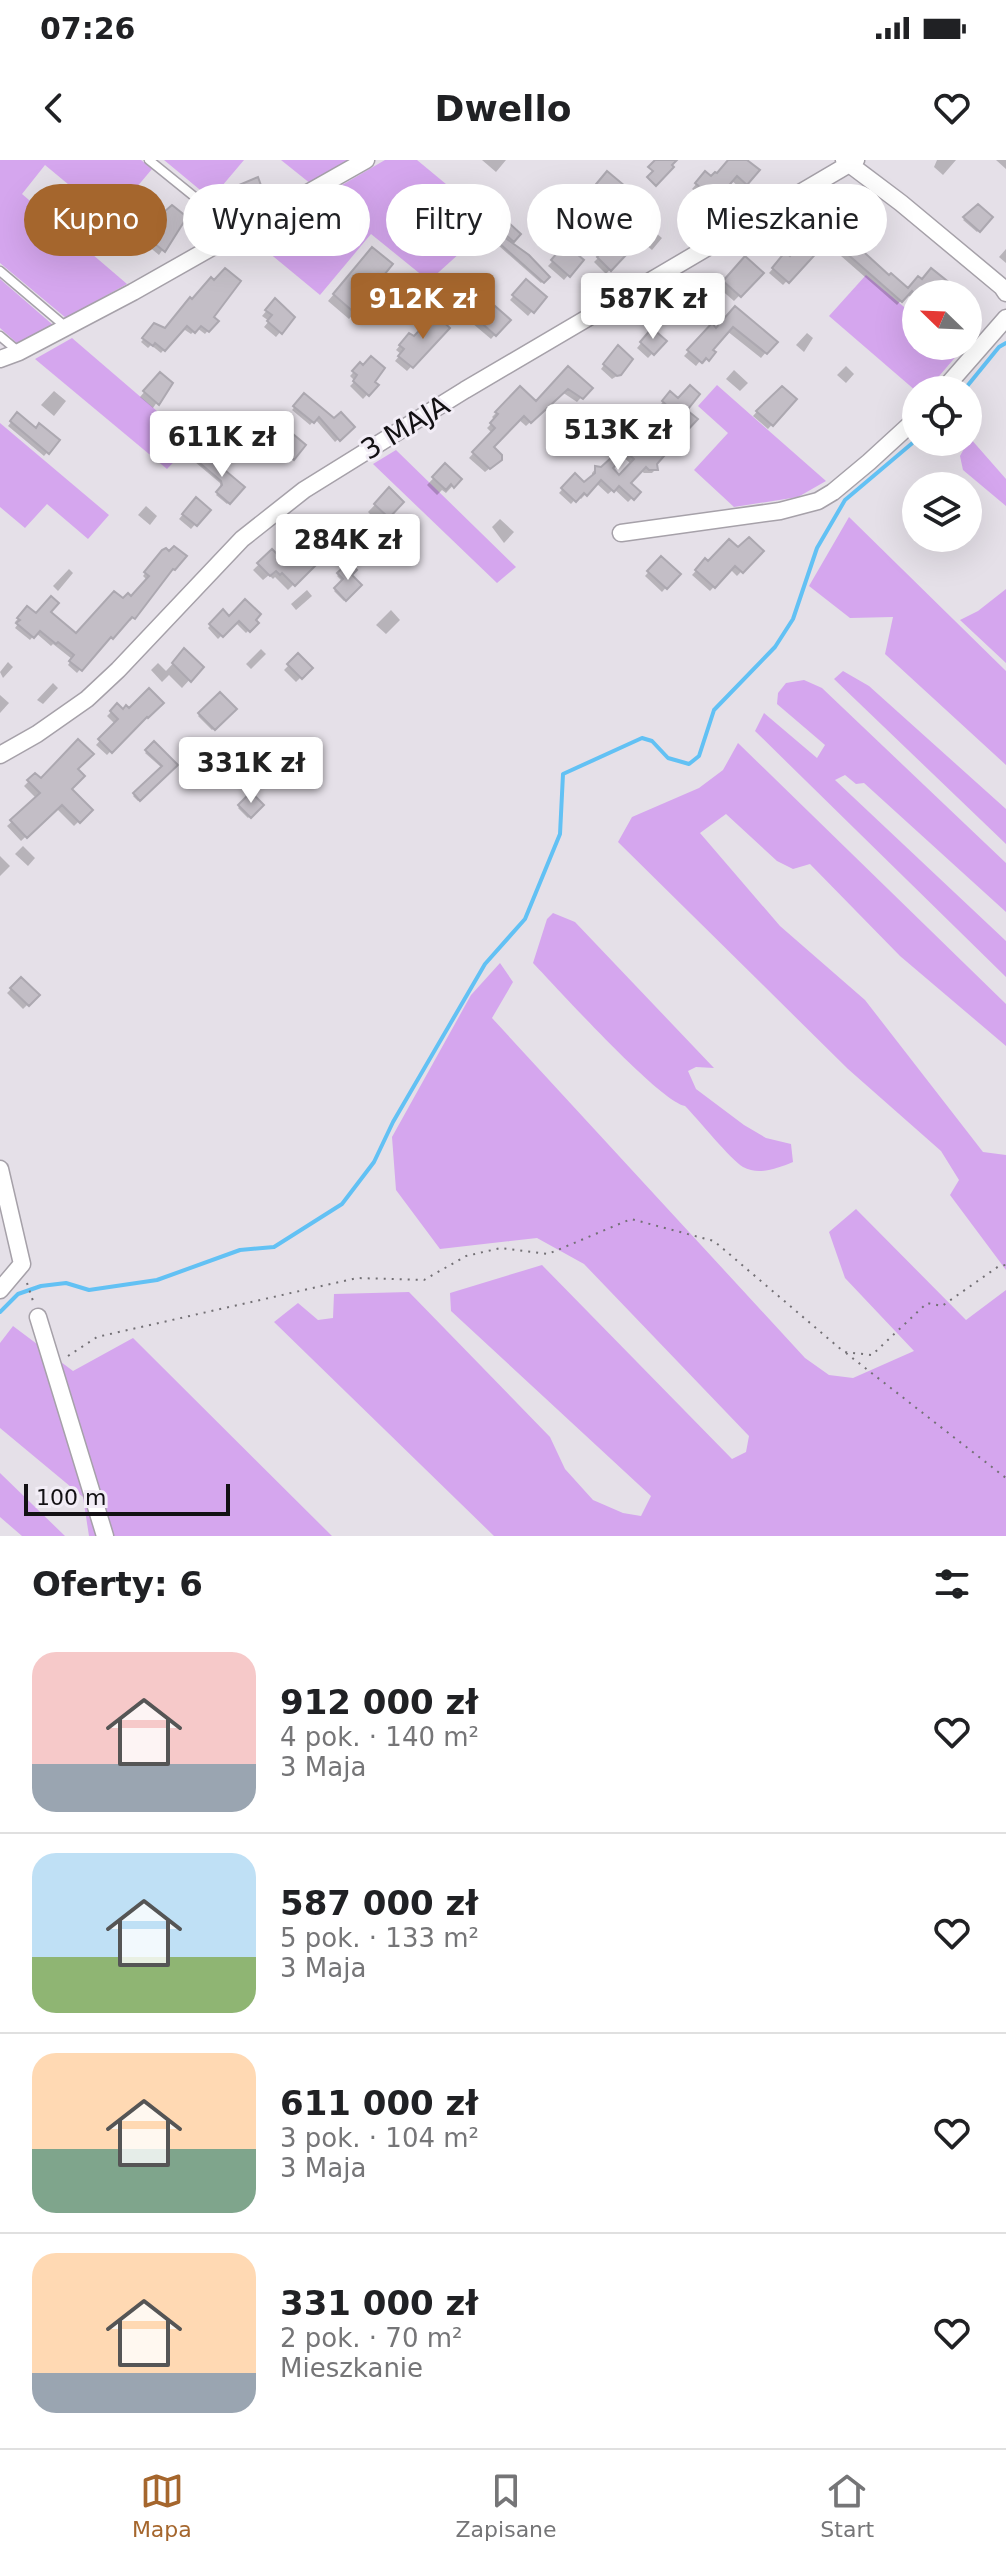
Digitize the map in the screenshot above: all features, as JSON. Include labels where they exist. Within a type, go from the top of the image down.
[{"type":"street","points":[[323,184],[366,160]]},
{"type":"street","points":[[850,161],[1006,293]]},
{"type":"street","name":"3 MAJA","points":[[0,755],[47,728],[87,699],[242,539],[304,490],[465,390],[850,161]]},
{"type":"street","points":[[0,359],[67,328],[195,256]]},
{"type":"street","points":[[955,376],[1006,318]]},
{"type":"street","points":[[621,533],[780,511],[818,501],[833,492],[902,432]]},
{"type":"street","points":[[0,1169],[22,1264],[0,1290]]},
{"type":"street","points":[[38,1317],[105,1536]]},
{"type":"lane","points":[[149,160],[183,188]]},
{"type":"lane","points":[[0,271],[67,328]]},
{"type":"lane","points":[[0,336],[19,352]]},
{"type":"path","points":[[53,1365],[97,1337],[357,1278],[424,1280],[466,1256],[501,1248],[548,1254],[631,1219],[714,1241],[844,1352],[1006,1478]]},
{"type":"path","points":[[844,1352],[872,1355],[927,1303],[942,1306],[999,1266],[1006,1265]]},
{"type":"path","points":[[27,1281],[38,1317]]},
{"type":"shaded area","points":[[0,160],[141,160],[152,169],[139,184],[68,184],[45,165],[30,184],[24,184],[24,256],[94,256],[127,284],[66,318],[0,263]]},
{"type":"shaded area","points":[[164,160],[244,160],[224,184],[193,184]]},
{"type":"shaded area","points":[[281,160],[348,160],[311,184]]},
{"type":"shaded area","points":[[385,160],[417,160],[446,184],[386,184],[386,246],[370,235],[370,184],[344,184]]},
{"type":"shaded area","points":[[273,256],[353,256],[320,295]]},
{"type":"shaded area","points":[[398,256],[457,256],[429,281]]},
{"type":"shaded area","points":[[866,275],[902,305],[902,360],[953,360],[939,376],[902,376],[902,379],[829,316]]},
{"type":"shaded area","points":[[0,279],[53,325],[18,344],[0,328]]},
{"type":"shaded area","points":[[72,338],[193,442],[167,469],[35,359]]},
{"type":"shaded area","points":[[717,385],[826,481],[798,497],[734,507],[694,470],[728,433],[698,406]]},
{"type":"shaded area","points":[[0,423],[109,515],[88,539],[47,504],[25,528],[0,507]]},
{"type":"shaded area","points":[[396,450],[516,567],[497,583],[373,464]]},
{"type":"shaded area","points":[[982,452],[1006,479],[1006,506],[982,486],[982,472],[963,470],[960,456],[982,456]]},
{"type":"shaded area","points":[[849,517],[1006,671],[1006,765],[885,654],[893,617],[850,618],[809,586]]},
{"type":"shaded area","points":[[1006,589],[1006,663],[960,620],[978,611]]},
{"type":"shaded area","points":[[843,671],[869,686],[1006,809],[1006,844],[834,679]]},
{"type":"shaded area","points":[[804,680],[822,688],[1006,863],[1006,912],[864,783],[856,784],[845,775],[835,780],[1006,941],[1006,977],[755,731],[764,713],[817,758],[825,745],[777,704],[778,693],[786,683]]},
{"type":"shaded area","points":[[738,743],[1006,1004],[1006,1046],[900,956],[810,864],[793,869],[777,861],[726,814],[700,833],[780,926],[865,1000],[983,1152],[1006,1155],[1006,1270],[950,1195],[959,1180],[941,1151],[848,1069],[618,842],[632,817],[699,788],[723,770]]},
{"type":"shaded area","points":[[553,913],[575,922],[714,1068],[696,1067],[688,1071],[696,1089],[766,1138],[791,1144],[793,1162],[762,1171],[743,1167],[685,1106],[654,1085],[585,1018],[533,963],[547,919]]},
{"type":"shaded area","points":[[500,963],[513,982],[492,1018],[805,1358],[829,1375],[853,1378],[914,1351],[845,1278],[829,1232],[856,1209],[966,1320],[1006,1290],[1006,1536],[494,1536],[274,1322],[298,1303],[318,1320],[333,1318],[334,1294],[409,1292],[550,1437],[565,1469],[593,1500],[623,1513],[641,1516],[651,1496],[451,1311],[450,1293],[542,1265],[732,1459],[746,1452],[749,1436],[584,1264],[537,1238],[440,1249],[396,1190],[392,1137],[471,995]]},
{"type":"shaded area","points":[[13,1326],[73,1371],[133,1338],[332,1536],[89,1536],[83,1497],[0,1428],[0,1343]]},
{"type":"shaded area","points":[[0,1473],[65,1536],[22,1536],[0,1517]]},
{"type":"building","points":[[655,160],[677,160],[658,184],[647,177],[653,171],[648,167]]},
{"type":"building","points":[[728,160],[747,160],[760,170],[748,184],[737,176],[730,184],[695,183],[705,171],[711,176]]},
{"type":"building","points":[[607,171],[623,184],[596,184]]},
{"type":"building","points":[[258,177],[260,184],[241,184]]},
{"type":"building","points":[[978,204],[993,217],[980,232],[963,217]]},
{"type":"building","points":[[172,205],[183,214],[183,223],[167,249],[167,209]]},
{"type":"building","points":[[511,225],[521,234],[514,242],[511,239]]},
{"type":"building","points":[[511,242],[550,277],[544,283],[511,254]]},
{"type":"building","points":[[372,247],[393,264],[368,295],[371,297],[357,315],[333,294],[365,256],[370,256]]},
{"type":"building","points":[[554,256],[579,256],[584,260],[570,277],[551,260]]},
{"type":"building","points":[[598,256],[625,256],[611,271]]},
{"type":"building","points":[[745,256],[764,273],[741,297],[723,281]]},
{"type":"building","points":[[782,256],[814,256],[789,283],[772,268]]},
{"type":"building","points":[[850,256],[868,256],[889,275],[891,273],[902,283],[902,302]]},
{"type":"building","points":[[225,268],[241,281],[214,317],[219,321],[209,332],[201,326],[195,333],[187,326],[165,351],[142,338],[154,323],[165,328],[190,297],[192,299],[211,277],[214,280]]},
{"type":"building","points":[[931,268],[946,280],[915,280],[918,276],[922,279]]},
{"type":"building","points":[[526,279],[547,297],[534,313],[512,295]]},
{"type":"building","points":[[275,298],[295,317],[282,334],[267,321],[272,315],[265,310]]},
{"type":"building","points":[[495,306],[511,320],[496,336],[475,317],[483,309],[488,314]]},
{"type":"building","points":[[735,306],[778,342],[767,354],[733,327],[713,350],[716,352],[709,361],[706,358],[702,363],[687,350],[712,323],[716,328]]},
{"type":"building","points":[[435,314],[450,328],[413,368],[398,356],[404,349],[399,345],[409,333],[414,336]]},
{"type":"building","points":[[652,328],[667,341],[654,355],[640,342]]},
{"type":"building","points":[[618,345],[633,359],[617,376],[603,364]]},
{"type":"building","points":[[371,356],[385,368],[375,382],[379,385],[369,396],[353,381],[357,375],[352,371]]},
{"type":"building","points":[[568,366],[593,388],[583,399],[568,389],[531,423],[524,416],[494,447],[502,455],[502,460],[490,469],[472,452],[495,428],[490,423],[498,414],[495,412],[520,386],[536,401]]},
{"type":"building","points":[[160,372],[173,383],[159,405],[143,391]]},
{"type":"building","points":[[690,385],[700,394],[688,411],[698,419],[685,433],[682,431],[677,436],[662,423],[673,411],[662,401],[670,391],[678,398]]},
{"type":"building","points":[[782,386],[797,399],[773,426],[756,411]]},
{"type":"building","points":[[304,393],[334,418],[341,412],[355,427],[340,441],[319,417],[314,423],[293,406]]},
{"type":"building","points":[[17,412],[36,428],[39,423],[60,440],[49,454],[10,421]]},
{"type":"building","points":[[293,434],[306,445],[294,460],[281,448]]},
{"type":"building","points":[[633,435],[645,446],[649,442],[664,456],[657,464],[658,470],[646,467],[631,483],[641,492],[634,500],[619,486],[614,492],[601,480],[587,496],[584,493],[576,502],[561,488],[575,473],[584,482],[595,473],[595,466],[601,467],[611,458],[617,464],[613,468],[619,475],[634,459],[622,448]]},
{"type":"building","points":[[202,451],[245,487],[230,504],[216,492],[222,485],[221,481],[195,459]]},
{"type":"building","points":[[445,463],[462,479],[454,488],[451,484],[446,490],[432,477]]},
{"type":"building","points":[[389,487],[404,502],[389,518],[374,504]]},
{"type":"building","points":[[196,497],[211,510],[197,526],[182,514]]},
{"type":"building","points":[[308,524],[333,548],[295,586],[282,573],[280,575],[276,571],[270,576],[257,563],[272,549],[278,555]]},
{"type":"building","points":[[345,525],[360,540],[355,544],[360,549],[352,558],[332,538]]},
{"type":"building","points":[[749,537],[764,551],[743,573],[735,566],[715,588],[695,570],[729,539],[738,547]]},
{"type":"building","points":[[174,546],[187,556],[173,569],[135,619],[132,617],[113,639],[111,637],[82,671],[69,661],[74,655],[58,642],[56,644],[40,631],[34,638],[16,623],[27,606],[36,613],[51,596],[59,603],[51,612],[76,633],[114,591],[123,598],[128,593],[131,596],[149,576],[144,572],[162,550],[166,548],[169,551]]},
{"type":"building","points":[[661,556],[681,574],[667,589],[647,571]]},
{"type":"building","points":[[349,562],[357,570],[352,575],[362,585],[346,601],[334,588],[343,579],[337,573]]},
{"type":"building","points":[[245,599],[261,614],[256,620],[259,623],[250,632],[239,621],[223,637],[209,624],[223,609],[229,616]]},
{"type":"building","points":[[184,648],[204,667],[191,682],[172,663]]},
{"type":"building","points":[[298,653],[313,668],[302,679],[287,664]]},
{"type":"building","points":[[149,688],[164,703],[112,753],[98,739],[118,719],[110,711],[117,703],[123,709],[126,705],[129,708]]},
{"type":"building","points":[[220,692],[237,709],[215,730],[198,713]]},
{"type":"building","points":[[78,739],[94,754],[78,769],[85,776],[72,789],[93,810],[80,823],[62,805],[27,838],[10,820],[40,793],[27,780],[35,773],[41,778]]},
{"type":"building","points":[[154,741],[178,765],[140,801],[133,793],[162,766],[145,750]]},
{"type":"building","points":[[199,741],[214,757],[201,770],[185,754]]},
{"type":"building","points":[[251,792],[264,805],[251,818],[238,805]]},
{"type":"building","points":[[21,977],[40,995],[29,1006],[10,988]]},
{"type":"waterway","points":[[975,376],[999,347],[1006,343]]},
{"type":"waterway","points":[[0,1312],[18,1294],[41,1286],[66,1283],[89,1290],[157,1280],[240,1250],[274,1247],[342,1204],[374,1162],[393,1122],[485,964],[525,919],[560,834],[563,774],[642,738],[652,741],[668,758],[689,764],[699,756],[714,710],[775,647],[793,619],[817,548],[845,500],[902,452]]}]
